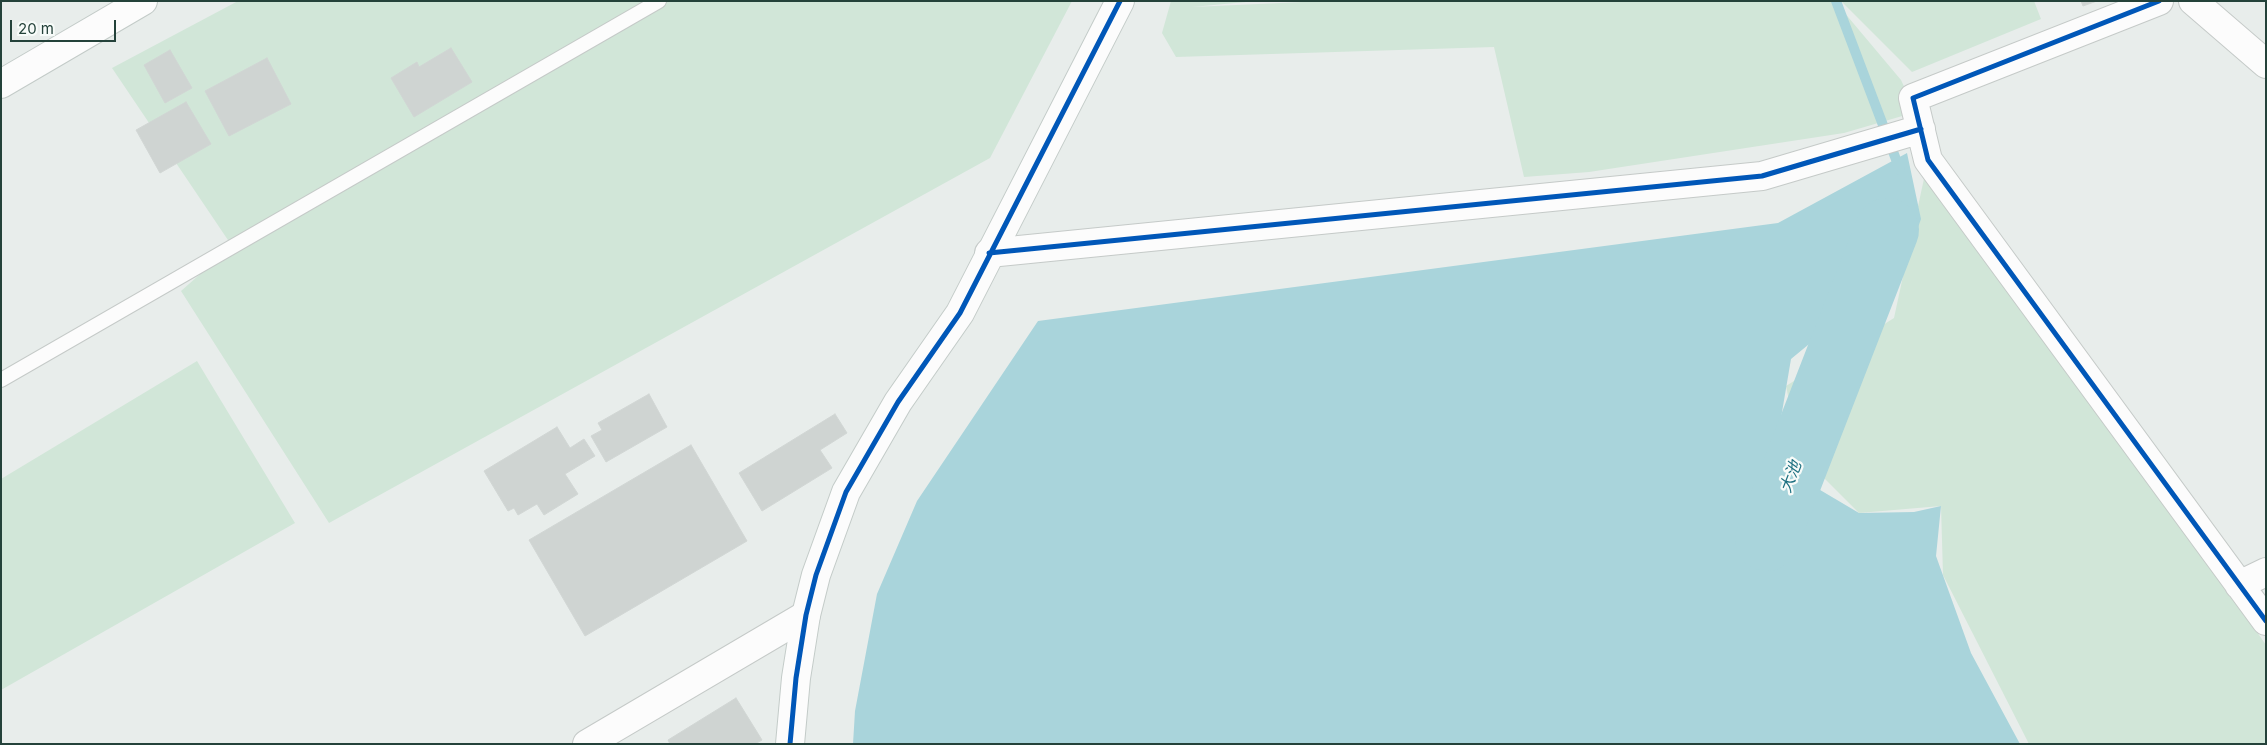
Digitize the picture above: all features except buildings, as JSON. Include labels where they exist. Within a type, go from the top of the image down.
[{"type":"street","points":[[1,84],[143,1]]},
{"type":"street","points":[[790,744],[796,678],[806,615],[816,576],[846,492],[898,402],[960,312],[1120,1]]},
{"type":"street","points":[[2159,1],[1913,98],[1928,160],[2266,621]]},
{"type":"street","points":[[2193,1],[2266,64]]},
{"type":"street","points":[[989,253],[1762,176],[1920,129]]},
{"type":"street","points":[[2239,585],[2266,572]]},
{"type":"street","points":[[587,744],[806,615]]},
{"type":"lane","points":[[1,380],[659,1]]},
{"type":"green space","points":[[238,1],[1072,1],[990,158],[329,523],[181,291],[232,246],[112,68]]},
{"type":"green space","points":[[1171,1],[1257,1],[1192,7],[1325,1],[1832,1],[1838,5],[1901,80],[1916,112],[1844,133],[1589,172],[1524,177],[1494,47],[1176,57],[1162,33]]},
{"type":"green space","points":[[1841,1],[2034,1],[2041,19],[1912,72]]},
{"type":"green space","points":[[1928,160],[2266,645],[2266,744],[2029,744],[1943,575],[1941,506],[1859,513],[1800,454],[1786,386],[1894,318]]},
{"type":"green space","points":[[197,361],[295,523],[1,690],[1,479]]},
{"type":"water","points":[[1907,153],[1921,219],[1895,292],[1837,321],[1791,359],[1781,418],[1810,484],[1859,513],[1914,512],[1941,506],[1936,556],[1971,653],[2020,744],[853,744],[855,711],[877,594],[917,501],[1038,321],[1778,223]]},
{"type":"waterway","points":[[1836,1],[1900,170]]},
{"type":"waterway","name":"大池","points":[[1767,539],[1887,230]]},
{"type":"cycle path","points":[[790,744],[796,678],[806,615],[816,575],[846,492],[898,402],[960,313],[1120,1]]},
{"type":"cycle path","points":[[2159,1],[1913,98],[1928,160],[2266,621]]},
{"type":"cycle path","points":[[989,253],[1762,176],[1921,129]]}]
